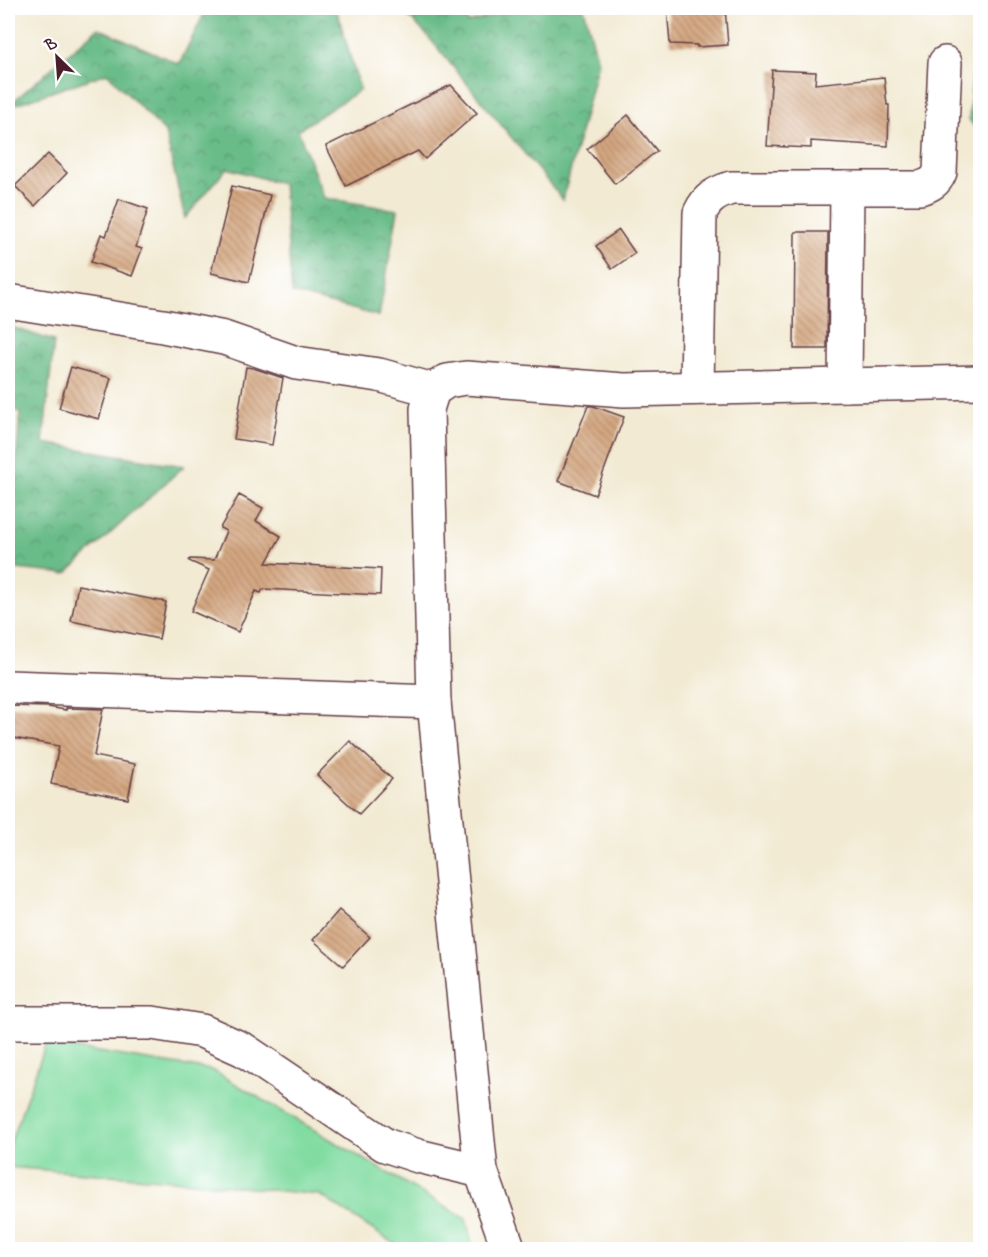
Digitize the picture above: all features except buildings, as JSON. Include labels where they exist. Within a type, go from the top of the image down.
[{"type":"street","points":[[697,388],[700,213],[704,204],[711,197],[732,188],[920,188],[929,185],[937,180],[940,172],[945,63]]},
{"type":"street","points":[[845,385],[847,188]]},
{"type":"street","points":[[8,301],[224,338],[296,363],[379,375],[433,390]]},
{"type":"street","points":[[509,1250],[481,1171],[434,702],[427,409],[433,390],[447,381],[466,378],[624,390],[981,382]]},
{"type":"street","points":[[8,687],[434,702]]},
{"type":"street","points":[[8,1023],[152,1023],[202,1031],[244,1050],[385,1144],[418,1156],[481,1171]]},
{"type":"green space","points":[[207,8],[336,8],[360,90],[298,130],[324,198],[398,210],[379,316],[292,293],[283,184],[227,168],[185,218],[165,132],[107,73],[8,107],[98,28],[179,64]]},
{"type":"green space","points":[[400,8],[465,8],[467,23],[523,8],[584,8],[598,62],[563,200],[426,34]]},
{"type":"green space","points":[[978,8],[980,8],[980,135],[969,119]]},
{"type":"green space","points":[[8,326],[54,341],[43,443],[184,466],[66,574],[8,568],[20,412],[8,409]]},
{"type":"green space","points":[[46,1044],[212,1070],[466,1219],[473,1249],[402,1249],[320,1195],[173,1180],[8,1167],[8,1149]]}]
